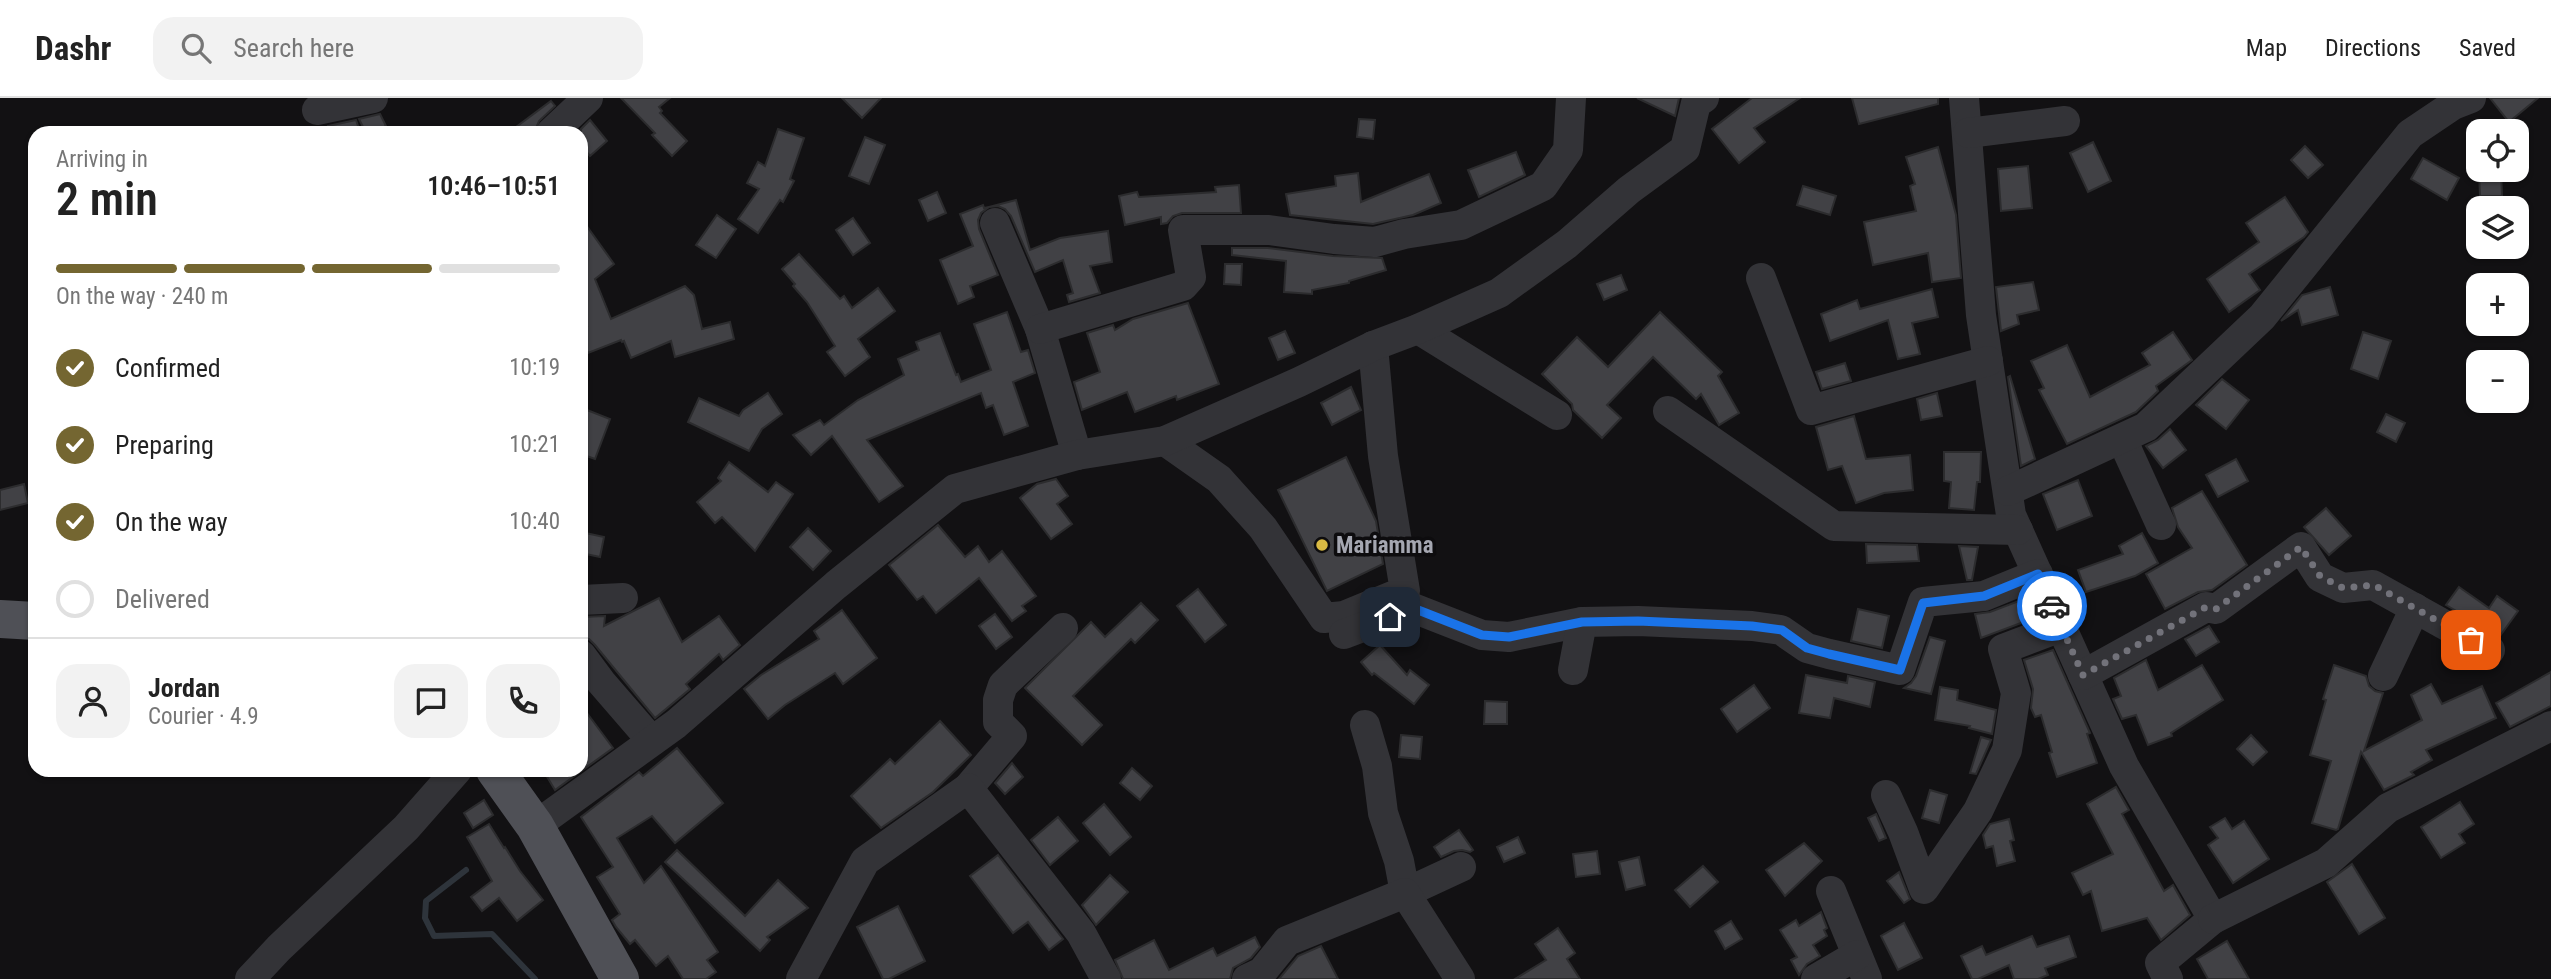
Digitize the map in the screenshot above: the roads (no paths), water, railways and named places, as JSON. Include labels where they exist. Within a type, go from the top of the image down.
[{"type":"main road","points":[[0,619],[28,621]]},
{"type":"main road","points":[[500,777],[535,826],[620,979]]},
{"type":"street","points":[[317,110],[373,98]]},
{"type":"street","points":[[558,126],[588,98]]},
{"type":"street","points":[[1040,329],[1182,286],[1191,277],[1183,230],[1269,230],[1375,242],[1404,234],[1461,225],[1543,186],[1568,150],[1571,98]]},
{"type":"street","points":[[535,826],[676,724],[836,585],[955,489],[1077,454],[1165,441],[1374,346],[1499,293],[1567,244],[1629,190],[1685,149],[1696,103],[1704,98]]},
{"type":"street","points":[[1964,98],[1981,315],[2011,514],[2124,766],[2213,919]]},
{"type":"street","points":[[2008,492],[2146,427],[2262,317],[2410,134],[2453,105],[2471,98]]},
{"type":"street","points":[[1968,133],[2065,121]]},
{"type":"street","points":[[995,223],[1040,329],[1077,454]]},
{"type":"street","points":[[1761,278],[1811,410],[1988,360]]},
{"type":"street","points":[[1418,329],[1557,415]]},
{"type":"street","points":[[1165,441],[1219,479],[1263,528],[1324,618],[1344,616],[1405,591],[1383,456],[1374,346]]},
{"type":"street","points":[[1668,411],[1834,526],[2018,530]]},
{"type":"street","points":[[2122,439],[2161,525]]},
{"type":"street","points":[[2083,675],[2206,607],[2216,609],[2301,547],[2320,576],[2343,588],[2374,585],[2490,650]]},
{"type":"street","points":[[1344,634],[1413,608],[1482,635],[1509,637],[1582,622],[1752,626],[1782,630],[1807,648],[1900,670],[1923,603],[1984,596],[2038,574]]},
{"type":"street","points":[[588,600],[623,598]]},
{"type":"street","points":[[2383,676],[2415,608]]},
{"type":"street","points":[[1573,670],[1582,622]]},
{"type":"street","points":[[1886,795],[1924,889],[1978,811],[2007,750],[2016,693],[2003,649],[2062,627]]},
{"type":"street","points":[[801,979],[865,861],[968,788],[1012,736],[998,722],[998,700],[1003,685],[1063,628]]},
{"type":"street","points":[[588,664],[652,741]]},
{"type":"street","points":[[1365,725],[1377,766],[1382,813],[1399,861],[1405,893],[1460,979]]},
{"type":"street","points":[[2168,979],[2160,963],[2213,919],[2326,863],[2388,808],[2551,726]]},
{"type":"street","points":[[250,979],[279,948],[406,828],[451,777]]},
{"type":"street","points":[[968,788],[1081,933],[1106,979]]},
{"type":"street","points":[[1247,979],[1262,972],[1287,941],[1461,867]]},
{"type":"street","points":[[1816,979],[1862,967],[1832,891]]},
{"type":"waterway","points":[[466,870],[426,901],[425,918],[434,936],[492,934],[535,979]]},
{"type":"place","name":"Mariamma","points":[[1322,545]]}]
